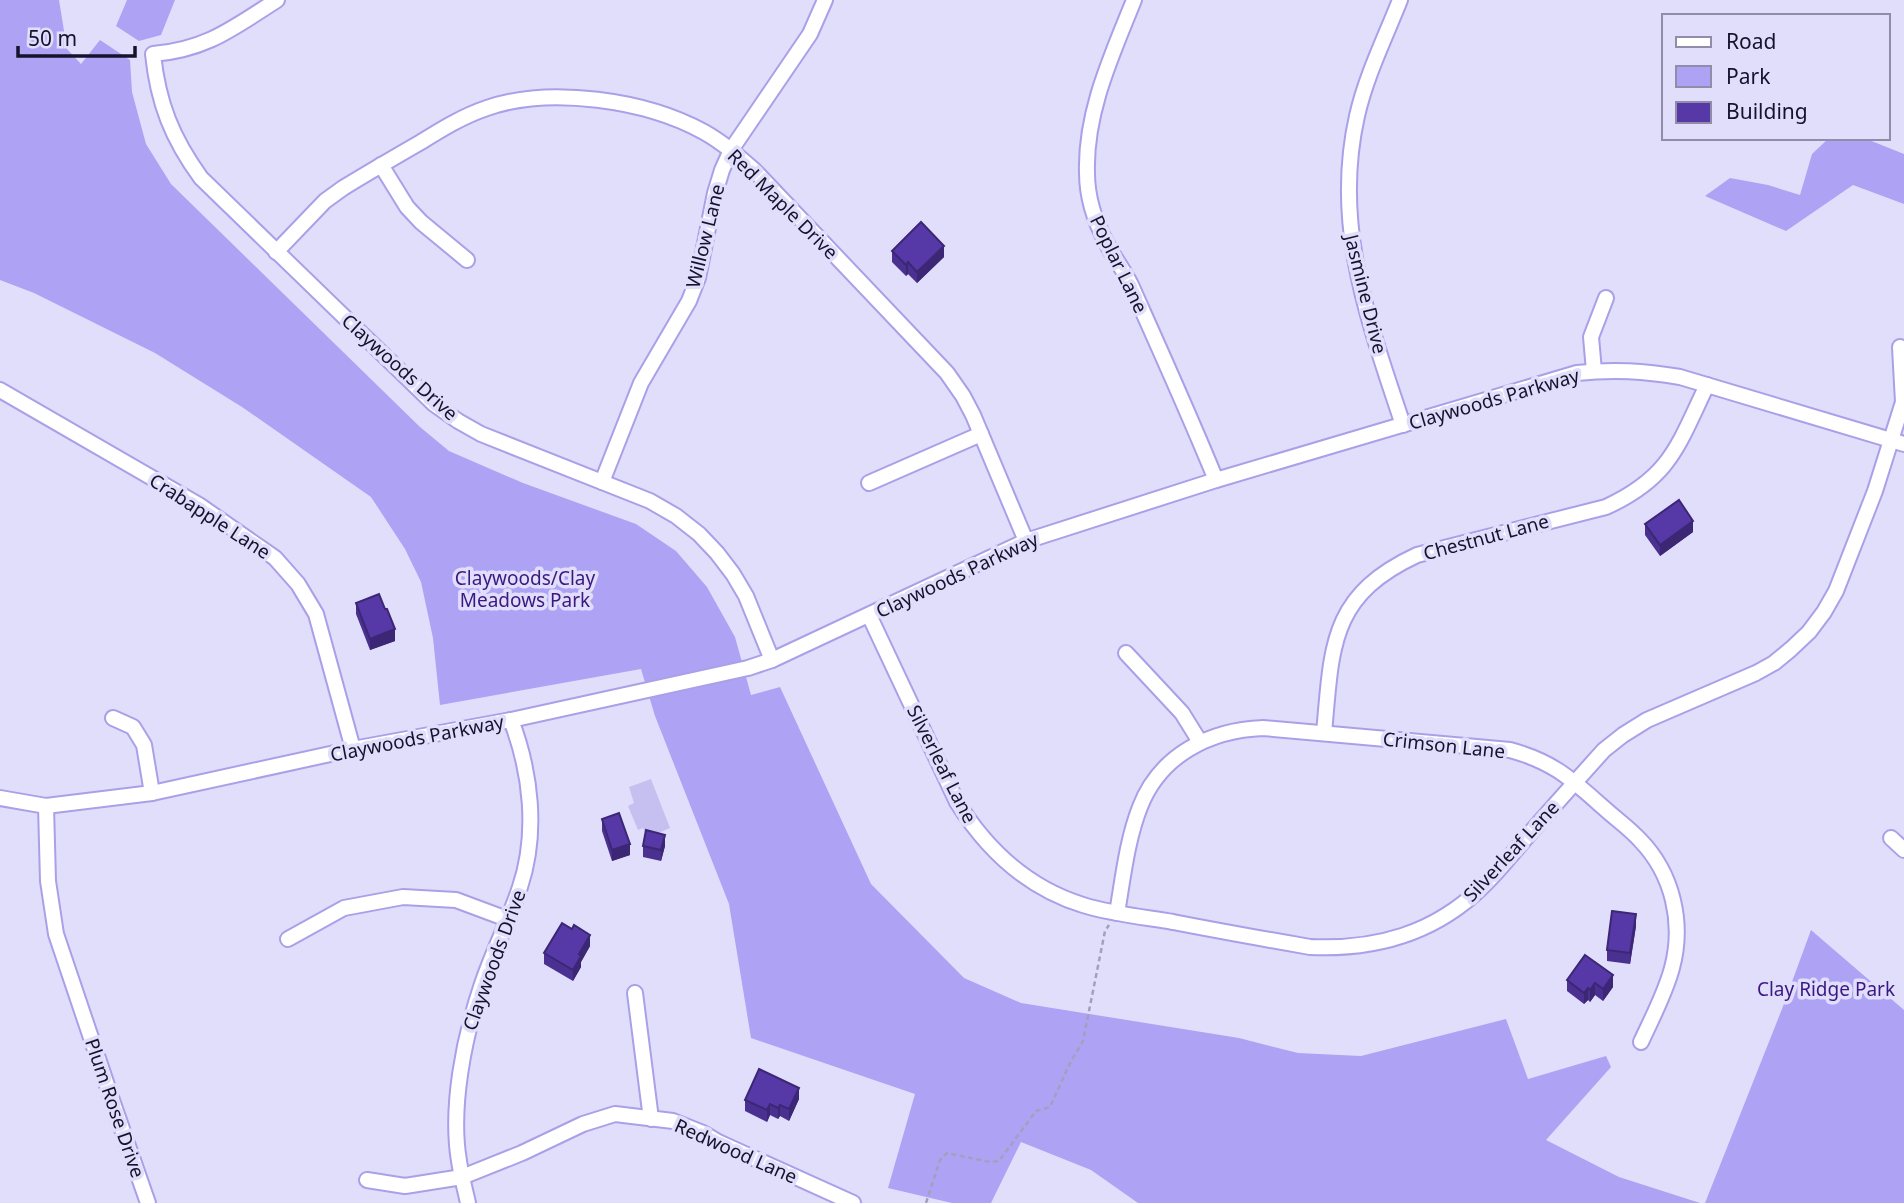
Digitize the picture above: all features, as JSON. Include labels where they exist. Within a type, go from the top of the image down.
[{"type":"street","name":"Claywoods Drive","points":[[277,0],[213,40],[194,48],[153,54],[155,78],[170,128],[201,178],[434,404],[458,421],[497,441],[650,501],[699,534],[733,574],[746,596],[772,660]]},
{"type":"street","name":"Willow Lane","points":[[602,482],[638,390],[689,301],[698,278],[715,193],[731,150],[810,34],[825,0]]},
{"type":"street","name":"Poplar Lane","points":[[1135,0],[1106,68],[1095,109],[1088,147],[1090,204],[1107,244],[1124,270],[1186,405],[1216,480]]},
{"type":"street","name":"Jasmine Drive","points":[[1400,0],[1357,114],[1351,149],[1349,193],[1350,231],[1367,315],[1403,425]]},
{"type":"street","name":"Red Maple Drive","points":[[276,252],[325,201],[343,188],[460,119],[488,107],[517,100],[565,97],[645,108],[675,118],[704,132],[754,170],[947,373],[963,396],[981,434],[1026,541]]},
{"type":"street","points":[[382,165],[407,207],[467,260]]},
{"type":"street","points":[[1594,371],[1591,337],[1606,298]]},
{"type":"street","name":"Silverleaf Lane","points":[[869,615],[957,802],[990,847],[1033,882],[1084,905],[1117,913],[1310,947],[1366,946],[1395,939],[1423,929],[1467,901],[1604,750],[1623,735],[1647,720],[1756,673],[1791,649],[1809,632],[1836,591],[1875,491],[1898,442],[1903,402],[1900,347]]},
{"type":"street","name":"Claywoods Parkway","points":[[0,798],[46,806],[152,793],[354,749],[511,720],[748,668],[772,660],[1026,541],[1216,480],[1577,373],[1646,371],[1680,377],[1898,442]]},
{"type":"street","name":"Chestnut Lane","points":[[1324,733],[1331,656],[1337,633],[1360,594],[1376,579],[1395,565],[1418,555],[1606,507],[1627,497],[1660,472],[1674,454],[1707,385]]},
{"type":"street","name":"Crabapple Lane","points":[[0,390],[200,505],[275,558],[298,584],[316,614],[354,749]]},
{"type":"street","points":[[869,483],[981,434]]},
{"type":"street","points":[[1126,653],[1182,713],[1200,742]]},
{"type":"street","points":[[113,718],[133,727],[144,745],[152,793]]},
{"type":"street","name":"Claywoods Drive","points":[[468,1203],[458,1159],[456,1133],[459,1084],[467,1036],[481,987],[519,890],[528,856],[530,803],[525,765],[511,720]]},
{"type":"street","name":"Crimson Lane","points":[[1117,913],[1133,827],[1140,805],[1163,771],[1180,755],[1200,742],[1220,734],[1263,727],[1510,750],[1555,767],[1575,782],[1641,840],[1666,878],[1677,920],[1676,948],[1667,983],[1642,1042]]},
{"type":"street","name":"Plum Rose Drive","points":[[46,806],[48,881],[56,934],[148,1203]]},
{"type":"street","points":[[1891,838],[1904,850]]},
{"type":"street","points":[[288,939],[344,908],[404,897],[456,900],[507,919]]},
{"type":"street","points":[[635,993],[651,1119]]},
{"type":"street","name":"Redwood Lane","points":[[368,1180],[405,1186],[462,1177],[534,1148],[576,1127],[615,1114],[673,1121],[853,1203]]},
{"type":"path","points":[[926,1203],[940,1160],[947,1153],[990,1162],[999,1161],[1035,1111],[1050,1107],[1083,1041],[1105,932],[1117,913]]},
{"type":"green space","name":"Claywoods/Clay Meadows Park","points":[[0,0],[59,0],[67,49],[81,64],[100,40],[130,60],[132,92],[146,144],[171,184],[420,427],[449,451],[523,483],[636,524],[676,551],[707,587],[735,637],[751,695],[780,687],[871,884],[964,978],[1021,1003],[1239,1038],[1298,1053],[1361,1056],[1506,1019],[1528,1079],[1606,1056],[1611,1067],[1546,1140],[1619,1177],[1700,1203],[1138,1203],[1091,1170],[1021,1142],[991,1203],[952,1203],[888,1188],[915,1094],[751,1038],[729,904],[655,716],[641,669],[440,705],[433,638],[421,582],[405,549],[371,497],[242,407],[155,353],[34,293],[0,280]]},
{"type":"green space","points":[[127,0],[175,0],[161,35],[139,41],[116,26]]},
{"type":"green space","points":[[1827,140],[1869,140],[1904,154],[1904,204],[1853,185],[1786,231],[1705,196],[1730,178],[1768,185],[1800,195],[1812,154]]},
{"type":"green space","name":"Clay Ridge Park","points":[[1811,930],[1904,1010],[1904,1203],[1705,1203],[1782,1009]]},
{"type":"shaded area","points":[[651,779],[670,828],[647,838],[643,828],[638,830],[628,806],[634,803],[629,787]]},
{"type":"building","points":[[921,222],[944,246],[917,272],[892,251]]},
{"type":"building","points":[[1679,500],[1693,521],[1660,545],[1645,524]]},
{"type":"building","points":[[379,594],[395,629],[370,639],[356,603]]},
{"type":"building","points":[[619,813],[630,844],[612,850],[602,819]]},
{"type":"building","points":[[646,830],[665,835],[661,850],[643,846]]},
{"type":"building","points":[[1612,911],[1636,914],[1630,953],[1607,950]]},
{"type":"building","points":[[562,923],[572,929],[574,925],[590,935],[573,970],[544,953]]},
{"type":"building","points":[[1585,955],[1613,975],[1603,989],[1595,983],[1584,993],[1567,980]]},
{"type":"building","points":[[759,1069],[799,1088],[789,1109],[770,1104],[767,1110],[745,1100]]}]
